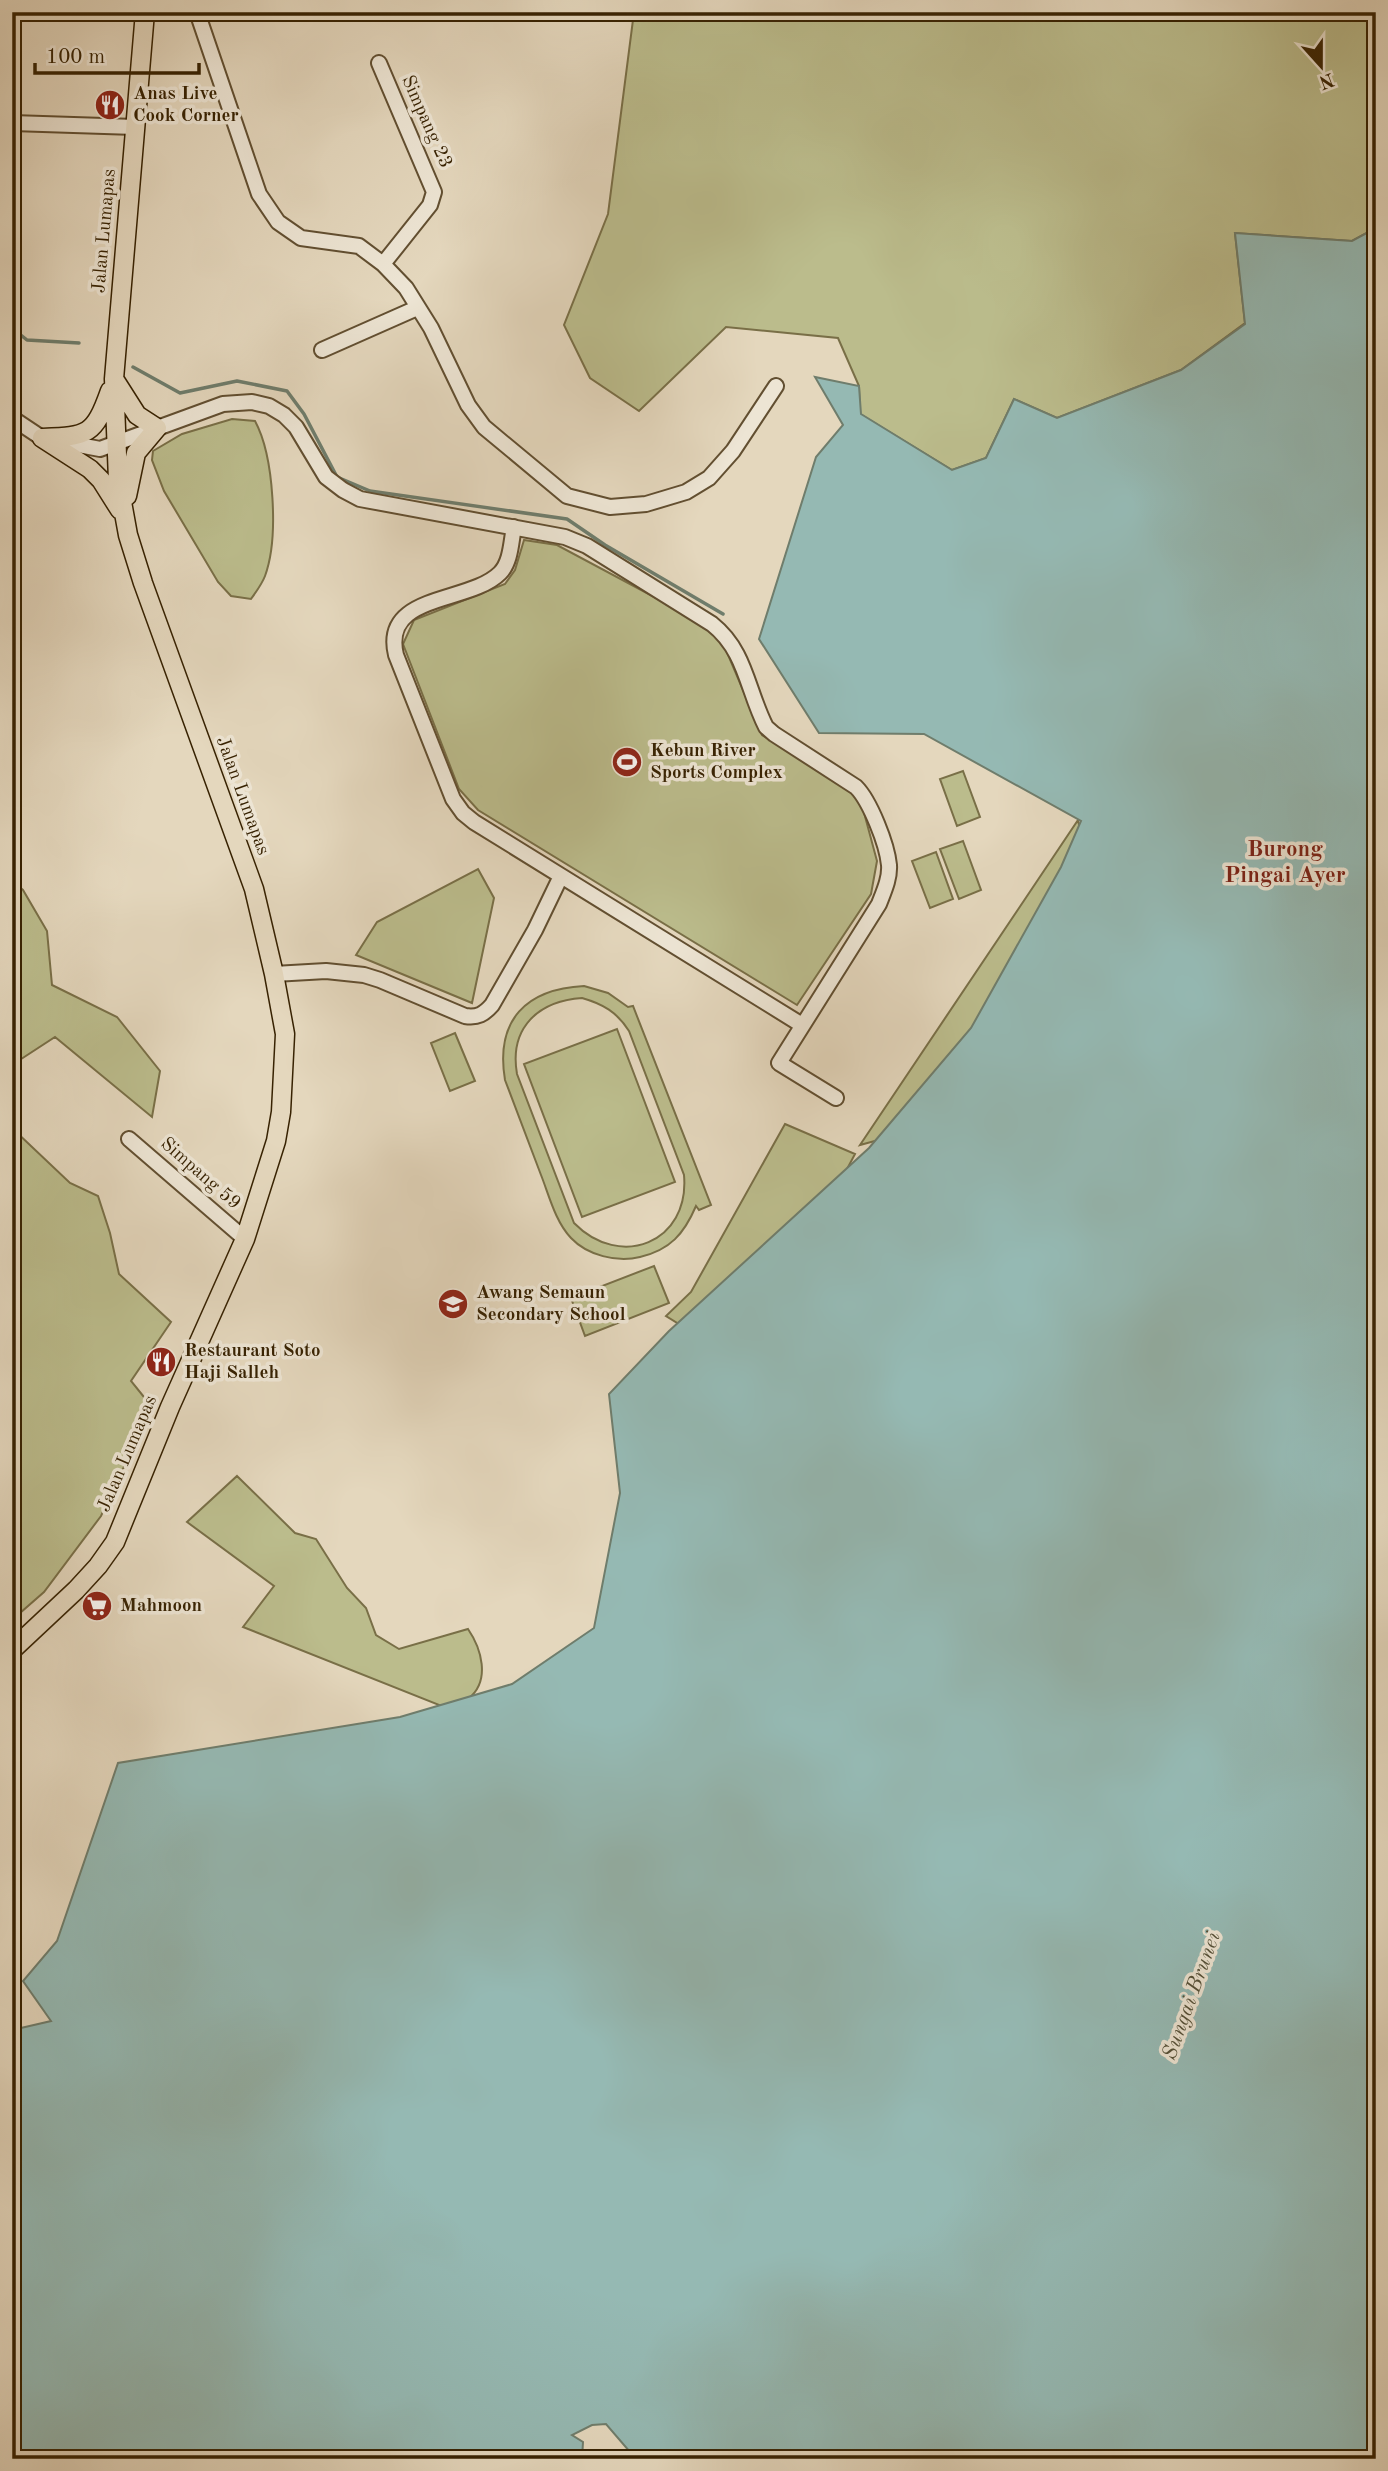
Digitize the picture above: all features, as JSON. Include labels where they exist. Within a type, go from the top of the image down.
[{"type":"main road","name":"Jalan Lumapas","points":[[12,1650],[98,1566],[115,1542],[165,1419],[245,1239],[276,1141],[281,1112],[285,1034],[254,888],[143,583],[124,515],[116,444],[114,379],[145,12]]},
{"type":"main road","points":[[114,379],[137,415],[157,428],[136,453],[124,515]]},
{"type":"main road","points":[[42,438],[78,436],[87,432],[101,416],[114,379]]},
{"type":"main road","points":[[42,438],[90,469],[101,480],[124,515]]},
{"type":"main road","name":"Jalan Lumapas","points":[[12,1638],[98,1566]]},
{"type":"street","points":[[197,12],[259,194],[278,222],[301,238],[359,246],[383,264],[406,288],[431,328],[468,405],[485,427],[567,496],[610,507],[646,504],[686,492],[709,478],[733,451],[776,386]]},
{"type":"street","name":"Simpang 23","points":[[379,63],[434,192],[430,205],[383,264]]},
{"type":"street","points":[[12,123],[135,127]]},
{"type":"street","points":[[322,350],[417,308]]},
{"type":"street","points":[[12,418],[42,438],[100,449],[223,404],[253,402],[269,406],[284,415],[296,427],[326,477],[360,499],[565,537],[587,546],[725,634],[734,647],[766,727],[864,794],[887,853],[889,866],[885,890],[874,913],[779,1063],[836,1098]]},
{"type":"street","points":[[514,527],[507,561],[499,573],[484,582],[418,609],[405,616],[396,627],[393,642],[453,799],[463,813],[802,1025]]},
{"type":"street","points":[[274,974],[326,971],[364,975],[465,1016],[475,1017],[485,1013],[492,1005],[535,930],[561,876]]},
{"type":"street","name":"Simpang 59","points":[[130,1139],[245,1239]]},
{"type":"green space","points":[[634,12],[1376,12],[1376,228],[1352,241],[1235,233],[1245,323],[1181,370],[1057,418],[1014,399],[986,458],[952,470],[860,414],[859,386],[838,338],[726,327],[639,411],[590,378],[564,325],[608,214]]},
{"type":"green space","points":[[232,419],[255,421],[267,455],[270,475],[272,541],[264,579],[251,599],[231,596],[218,582],[164,491],[152,460],[153,451],[182,434]]},
{"type":"green space","name":"Kebun River Sports Complex","points":[[524,540],[557,545],[718,631],[762,735],[859,794],[877,861],[871,894],[797,1005],[478,810],[459,789],[403,644],[414,620],[505,584],[515,570]]},
{"type":"green space","points":[[963,771],[980,817],[957,826],[940,779]]},
{"type":"green space","points":[[1078,820],[1085,853],[1033,948],[897,1135],[860,1145]]},
{"type":"green space","points":[[963,841],[981,890],[959,899],[940,849]]},
{"type":"green space","points":[[936,852],[953,899],[930,908],[912,861]]},
{"type":"green space","points":[[478,869],[494,898],[472,1003],[356,955],[377,922]]},
{"type":"green space","points":[[12,881],[23,890],[47,931],[52,985],[117,1017],[160,1071],[152,1117],[55,1037],[12,1065]]},
{"type":"green space","points":[[584,986],[608,993],[628,1007],[633,1006],[711,1205],[699,1210],[696,1206],[681,1233],[668,1245],[651,1254],[631,1259],[612,1258],[585,1249],[571,1238],[553,1208],[505,1080],[503,1059],[510,1025],[531,1001],[564,988]],"holes":[[[582,998],[603,1006],[629,1031],[684,1175],[683,1199],[676,1218],[664,1232],[648,1242],[631,1246],[611,1245],[592,1237],[574,1223],[517,1074],[518,1043],[530,1020],[552,1005]]]},
{"type":"green space","points":[[617,1029],[675,1182],[582,1217],[524,1064]]},
{"type":"green space","points":[[455,1033],[475,1081],[450,1091],[431,1043]]},
{"type":"green space","points":[[785,1124],[855,1154],[846,1171],[708,1342],[666,1316],[691,1292]]},
{"type":"green space","points":[[12,1128],[70,1183],[98,1196],[119,1274],[171,1322],[131,1381],[152,1407],[101,1516],[44,1592],[12,1620]]},
{"type":"green space","points":[[654,1266],[669,1303],[585,1336],[571,1298]]},
{"type":"green space","points":[[237,1476],[295,1533],[316,1539],[347,1588],[366,1608],[376,1635],[399,1649],[468,1629],[477,1645],[482,1664],[476,1691],[449,1709],[243,1627],[274,1586],[187,1522]]},
{"type":"water","name":"Sungai Brunei","points":[[1376,228],[1376,2459],[636,2459],[606,2424],[592,2425],[572,2435],[583,2442],[582,2459],[12,2459],[12,2030],[51,2021],[23,1981],[57,1941],[118,1763],[400,1717],[512,1684],[594,1628],[620,1493],[609,1394],[669,1331],[869,1148],[971,1028],[1061,867],[1081,821],[924,734],[819,733],[759,639],[816,457],[843,425],[815,377],[859,386],[861,414],[952,470],[986,458],[1014,399],[1057,418],[1181,370],[1245,324],[1235,233],[1352,241]]},
{"type":"waterway","points":[[12,328],[27,340],[79,343]]},
{"type":"waterway","points":[[133,367],[180,393],[237,381],[287,391],[304,414],[337,477],[370,491],[567,519],[605,545],[723,614]]},
{"type":"place","name":"Anas Live Cook Corner","points":[[110,105]]},
{"type":"place","name":"Kebun River Sports Complex","points":[[627,762]]},
{"type":"place","name":"Awang Semaun Secondary School","points":[[453,1304]]},
{"type":"place","name":"Restaurant Soto Haji Salleh","points":[[161,1362]]},
{"type":"place","name":"Mahmoon","points":[[97,1606]]},
{"type":"district","name":"Burong Pingai Ayer","points":[[1285,862]]}]
